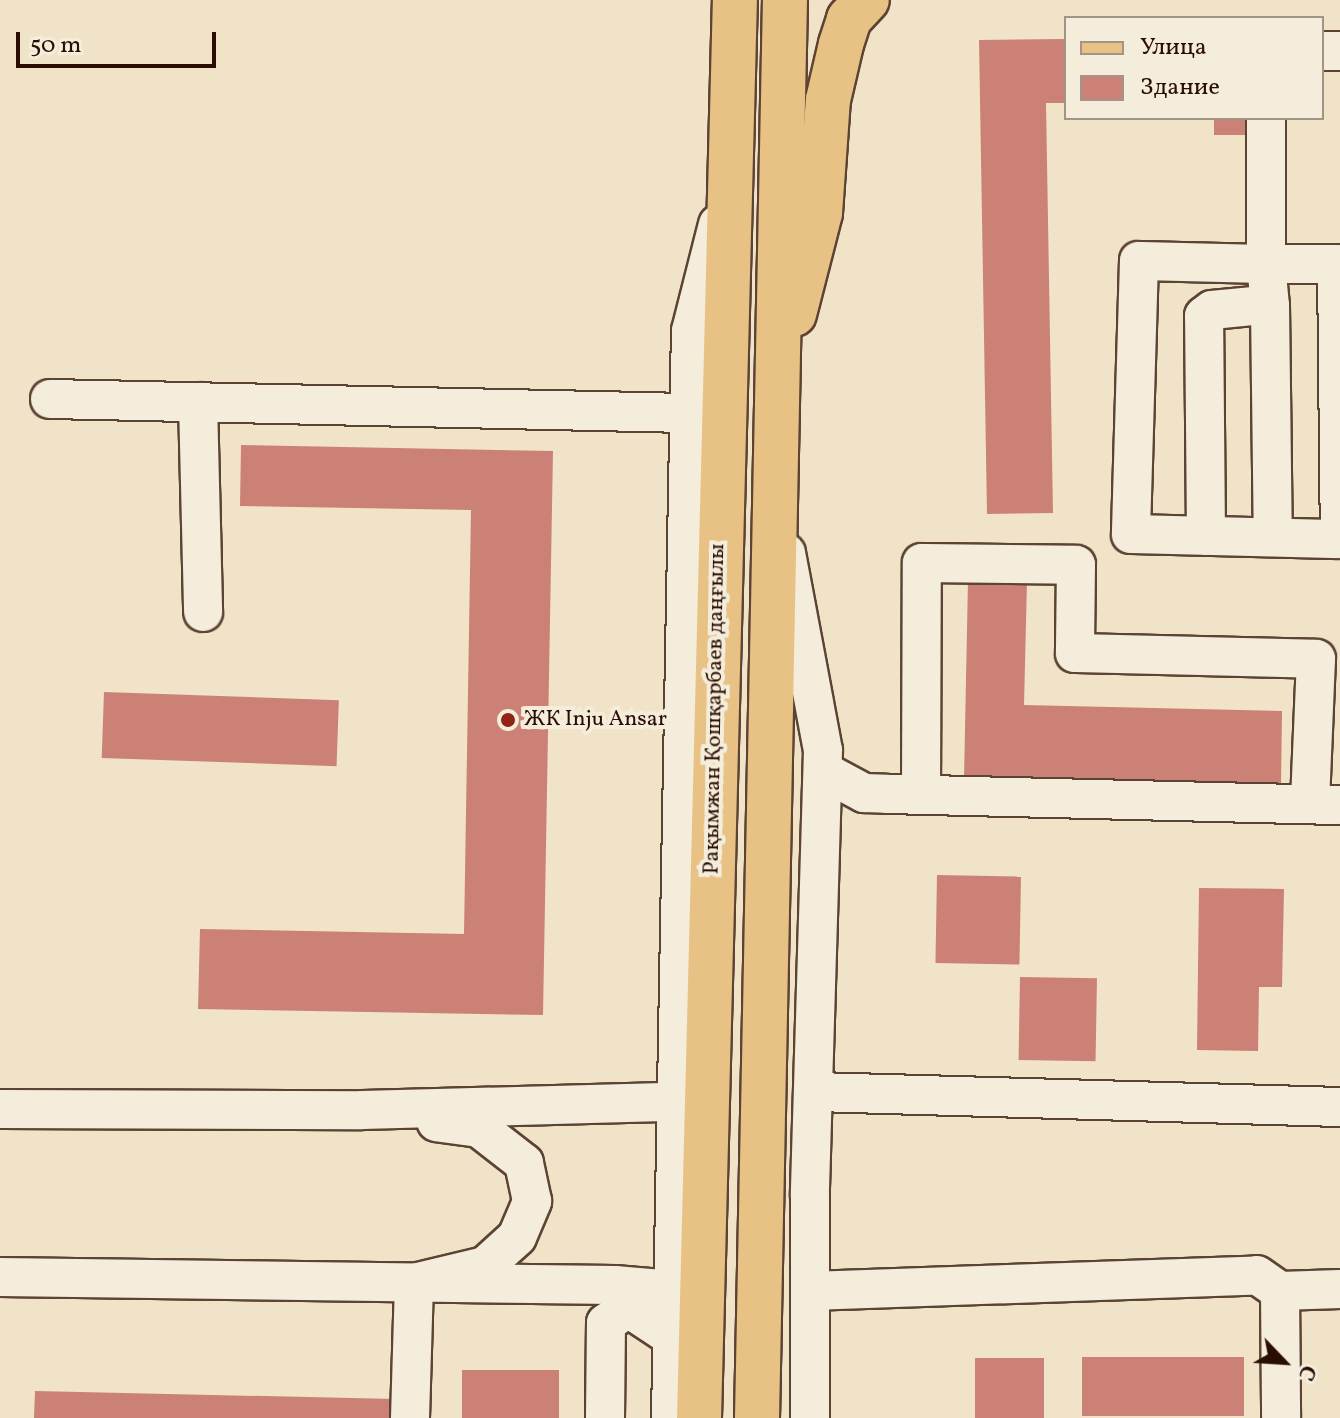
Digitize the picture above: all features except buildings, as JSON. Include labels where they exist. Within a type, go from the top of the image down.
[{"type":"main road","name":"Рақымжан Қошқарбаев даңғылы","points":[[699,1418],[726,195],[735,0]]},
{"type":"main road","points":[[757,1418],[774,394],[785,0]]},
{"type":"main road","points":[[774,394],[820,213],[828,100],[841,44],[849,19],[867,0]]},
{"type":"street","points":[[1266,120],[1266,264],[1270,306],[1273,537]]},
{"type":"street","points":[[671,1418],[673,1102],[691,331],[726,195]]},
{"type":"street","points":[[1139,261],[1266,264],[1337,264],[1338,539],[1131,534],[1139,261]]},
{"type":"street","points":[[1206,536],[1204,316],[1212,310],[1270,306]]},
{"type":"street","points":[[50,399],[689,413]]},
{"type":"street","points":[[198,402],[203,612]]},
{"type":"street","points":[[773,482],[823,771],[810,1291],[810,1418]]},
{"type":"street","points":[[823,771],[864,793],[921,795],[1325,804],[1316,659],[1075,653],[1076,565],[922,563],[921,795]]},
{"type":"street","points":[[816,1092],[1340,1107]]},
{"type":"street","points":[[0,1109],[362,1110],[673,1102]]},
{"type":"street","points":[[362,1110],[479,1128],[524,1163],[532,1201],[517,1237],[485,1266],[414,1283]]},
{"type":"street","points":[[810,1291],[1257,1275],[1280,1291],[1340,1289]]},
{"type":"street","points":[[0,1277],[673,1290]]},
{"type":"street","points":[[410,1418],[414,1283]]},
{"type":"street","points":[[1280,1291],[1281,1418]]},
{"type":"street","points":[[605,1418],[606,1323],[628,1308],[672,1337]]},
{"type":"place","name":"ЖК Inju Ansar","points":[[508,720]]}]
